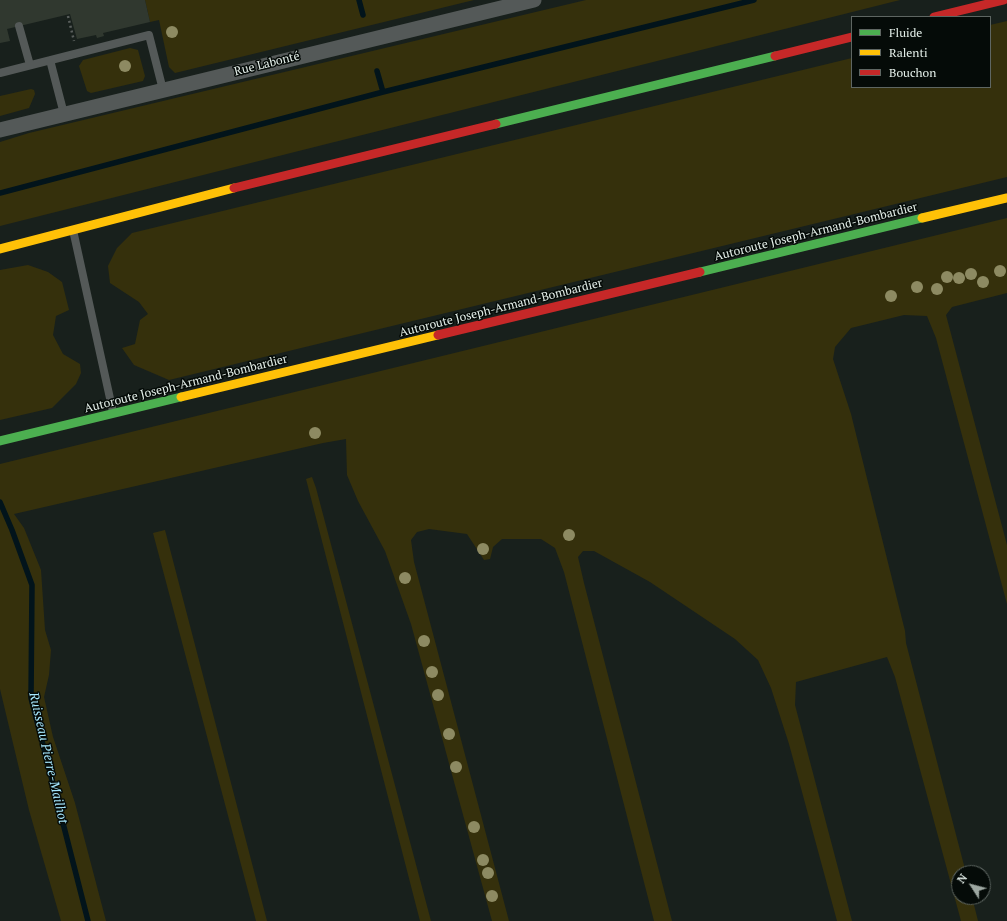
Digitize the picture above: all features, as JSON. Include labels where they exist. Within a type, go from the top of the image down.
[{"type":"highway","points":[[938,16],[1004,0]]},
{"type":"highway","points":[[0,249],[281,176],[851,37]]},
{"type":"highway","name":"Autoroute Joseph-Armand-Bombardier","points":[[0,441],[1007,198]]},
{"type":"street","name":"Rue Labonté","points":[[0,130],[534,0]]},
{"type":"lane","points":[[19,26],[30,65]]},
{"type":"lane","points":[[0,73],[149,35],[163,90]]},
{"type":"lane","points":[[50,60],[64,114]]},
{"type":"lane","points":[[73,230],[113,414]]},
{"type":"shaded area","points":[[145,0],[474,0],[175,73],[169,67],[159,20],[150,22]]},
{"type":"shaded area","points":[[586,0],[900,0],[0,226],[0,142],[29,133]]},
{"type":"shaded area","points":[[1007,21],[1007,177],[169,380],[134,365],[122,348],[135,344],[140,320],[148,314],[139,302],[110,283],[108,266],[117,248],[132,233],[851,58],[851,88],[991,88],[991,25]]},
{"type":"shaded area","points":[[130,48],[138,50],[145,76],[143,81],[91,93],[87,91],[79,66],[83,60]]},
{"type":"shaded area","points":[[31,89],[34,90],[35,94],[29,108],[0,116],[0,96]]},
{"type":"shaded area","points":[[1007,218],[1007,293],[952,307],[946,315],[1007,545],[1007,604],[936,338],[927,316],[904,315],[851,328],[835,347],[833,359],[851,414],[905,631],[906,643],[964,865],[951,865],[951,884],[895,677],[887,657],[796,682],[795,705],[852,921],[837,921],[789,744],[771,688],[758,660],[735,639],[650,582],[594,551],[583,551],[578,557],[584,583],[672,921],[654,921],[564,572],[555,548],[541,539],[502,539],[493,547],[490,559],[484,560],[467,534],[429,529],[417,532],[411,540],[414,562],[509,921],[492,921],[411,624],[385,551],[358,501],[347,475],[346,439],[14,514],[24,528],[41,570],[45,630],[51,650],[49,675],[44,697],[53,737],[75,803],[106,921],[61,921],[29,810],[0,689],[0,464]]},
{"type":"shaded area","points":[[28,265],[48,272],[62,282],[69,310],[56,316],[53,335],[63,354],[80,364],[81,373],[76,384],[52,408],[0,420],[0,270]]},
{"type":"shaded area","points":[[312,477],[431,921],[420,921],[306,479]]},
{"type":"shaded area","points":[[165,530],[267,921],[256,921],[153,533]]},
{"type":"shaded area","points":[[957,905],[974,905],[978,921],[961,921]]},
{"type":"building","points":[[0,0],[145,0],[150,22],[103,33],[104,36],[97,38],[96,35],[77,39],[70,14],[7,29],[10,41],[0,43]]},
{"type":"waterway","points":[[359,0],[363,15]]},
{"type":"waterway","points":[[0,193],[383,92],[754,0]]},
{"type":"waterway","points":[[377,71],[383,92]]},
{"type":"waterway","name":"Ruisseau Pierre-Mailhot","points":[[0,502],[32,585],[31,698],[88,921]]},
{"type":"traffic: fast","points":[[496,124],[775,56]]},
{"type":"traffic: fast","points":[[700,272],[922,218]]},
{"type":"traffic: fast","points":[[0,441],[181,397]]},
{"type":"traffic: slow","points":[[0,249],[234,188]]},
{"type":"traffic: slow","points":[[922,218],[1007,198]]},
{"type":"traffic: slow","points":[[181,397],[438,335]]},
{"type":"traffic: jam","points":[[938,16],[1004,0]]},
{"type":"traffic: jam","points":[[775,56],[851,37]]},
{"type":"traffic: jam","points":[[234,188],[496,124]]},
{"type":"traffic: jam","points":[[438,335],[700,272]]}]
